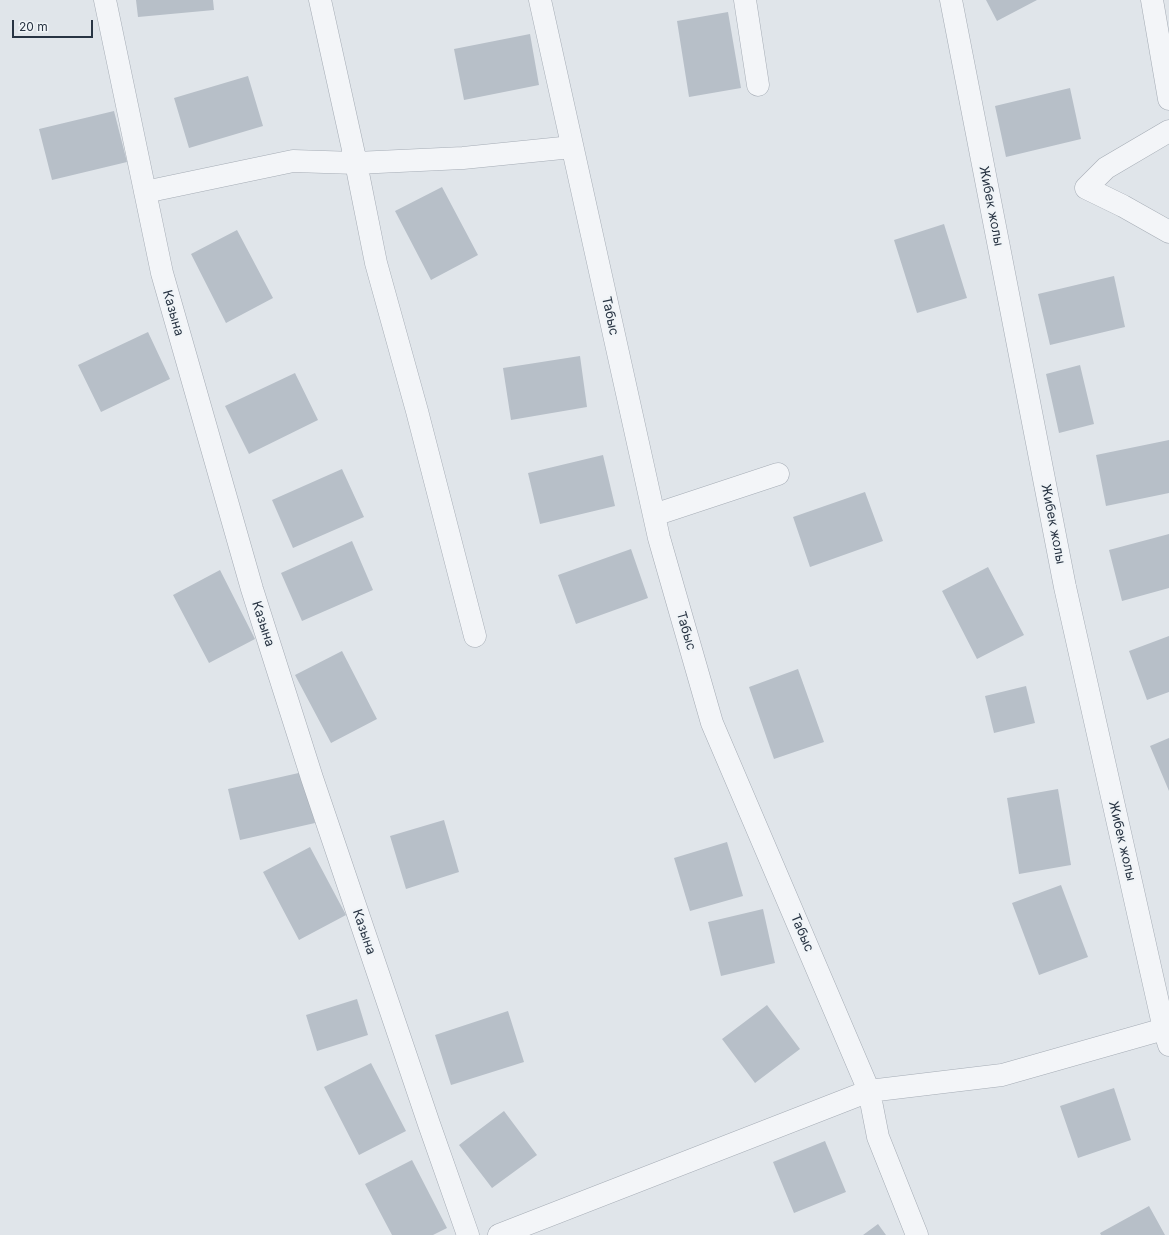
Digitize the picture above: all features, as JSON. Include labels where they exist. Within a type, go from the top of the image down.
[{"type":"street","name":"Казына","points":[[105,0],[162,273],[252,589],[312,778],[426,1116],[468,1235]]},
{"type":"street","points":[[320,0],[356,163],[376,263],[417,411],[474,636]]},
{"type":"street","name":"Табыс","points":[[540,0],[659,538],[712,723],[869,1090],[878,1136],[917,1235]]},
{"type":"street","points":[[745,0],[758,85]]},
{"type":"street","name":"Жибек жолы","points":[[951,0],[1065,587],[1167,1034]]},
{"type":"street","points":[[1152,0],[1166,74],[1169,99]]},
{"type":"street","points":[[1169,131],[1106,168],[1086,188],[1123,206],[1169,232]]},
{"type":"street","points":[[145,192],[293,161],[356,163],[463,158],[572,147]]},
{"type":"street","points":[[654,515],[778,474]]},
{"type":"street","points":[[499,1235],[869,1090],[1002,1075],[1167,1034]]},
{"type":"building","points":[[136,0],[213,0],[214,10],[138,17]]},
{"type":"building","points":[[986,0],[1037,0],[997,21]]},
{"type":"building","points":[[728,12],[741,88],[689,97],[677,21]]},
{"type":"building","points":[[530,34],[539,85],[464,100],[454,49]]},
{"type":"building","points":[[248,76],[263,126],[189,148],[174,98]]},
{"type":"building","points":[[1070,88],[1081,139],[1006,157],[995,106]]},
{"type":"building","points":[[114,111],[127,162],[52,180],[39,129]]},
{"type":"building","points":[[442,187],[478,255],[431,280],[395,211]]},
{"type":"building","points":[[944,224],[967,298],[917,313],[894,240]]},
{"type":"building","points":[[237,230],[273,298],[226,323],[191,254]]},
{"type":"building","points":[[1114,276],[1125,327],[1050,345],[1038,294]]},
{"type":"building","points":[[148,332],[170,379],[101,412],[78,365]]},
{"type":"building","points":[[580,356],[587,407],[511,420],[503,368]]},
{"type":"building","points":[[1080,365],[1094,424],[1059,433],[1046,374]]},
{"type":"building","points":[[295,373],[318,420],[249,454],[225,406]]},
{"type":"building","points":[[1169,440],[1169,493],[1106,506],[1096,455]]},
{"type":"building","points":[[603,455],[615,506],[540,524],[528,473]]},
{"type":"building","points":[[342,469],[364,517],[293,548],[272,500]]},
{"type":"building","points":[[865,492],[883,541],[810,567],[793,517]]},
{"type":"building","points":[[1169,534],[1169,588],[1122,601],[1109,550]]},
{"type":"building","points":[[352,541],[373,590],[302,621],[281,573]]},
{"type":"building","points":[[631,549],[648,598],[576,624],[558,575]]},
{"type":"building","points":[[988,567],[1024,635],[977,659],[942,591]]},
{"type":"building","points":[[220,570],[255,639],[209,663],[173,595]]},
{"type":"building","points":[[1169,636],[1169,692],[1147,700],[1129,651]]},
{"type":"building","points":[[342,651],[377,719],[331,743],[295,675]]},
{"type":"building","points":[[798,669],[824,742],[774,759],[749,687]]},
{"type":"building","points":[[1026,686],[1035,723],[994,733],[985,696]]},
{"type":"building","points":[[1169,738],[1169,791],[1150,746]]},
{"type":"building","points":[[303,772],[315,823],[240,840],[228,789]]},
{"type":"building","points":[[1058,789],[1071,865],[1019,874],[1007,798]]},
{"type":"building","points":[[444,820],[459,872],[406,889],[390,836]]},
{"type":"building","points":[[727,842],[743,896],[690,911],[674,858]]},
{"type":"building","points":[[310,847],[346,915],[299,940],[263,872]]},
{"type":"building","points":[[1061,885],[1088,957],[1039,975],[1012,903]]},
{"type":"building","points":[[763,909],[775,963],[721,976],[708,922]]},
{"type":"building","points":[[357,999],[368,1035],[317,1051],[306,1015]]},
{"type":"building","points":[[767,1005],[800,1049],[755,1083],[722,1039]]},
{"type":"building","points":[[508,1011],[524,1062],[451,1085],[435,1035]]},
{"type":"building","points":[[371,1063],[406,1131],[359,1155],[324,1087]]},
{"type":"building","points":[[1114,1088],[1131,1140],[1078,1158],[1060,1106]]},
{"type":"building","points":[[504,1111],[537,1155],[492,1188],[459,1145]]},
{"type":"building","points":[[825,1141],[846,1192],[794,1213],[773,1162]]},
{"type":"building","points":[[412,1160],[447,1228],[433,1235],[392,1235],[365,1184]]},
{"type":"building","points":[[1149,1206],[1165,1235],[1101,1235],[1100,1233]]},
{"type":"building","points":[[878,1224],[886,1235],[863,1235]]}]
